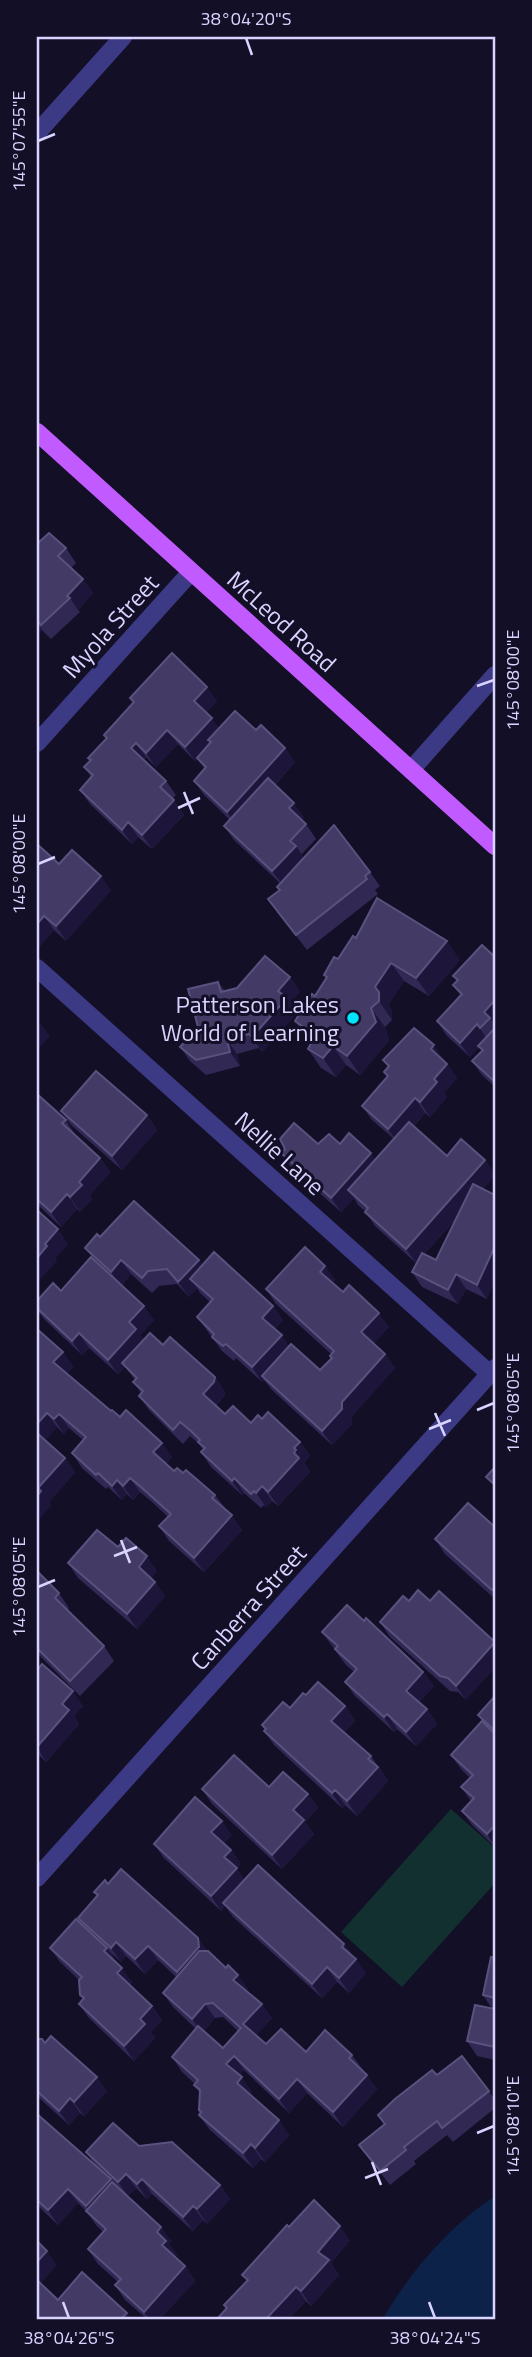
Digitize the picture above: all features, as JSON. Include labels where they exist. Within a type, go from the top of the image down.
[{"type":"main road","name":"McLeod Road","points":[[37,432],[495,846]]},
{"type":"street","points":[[37,133],[123,37]]},
{"type":"street","name":"Myola Street","points":[[37,743],[191,572]]},
{"type":"street","points":[[411,771],[495,675]]},
{"type":"street","name":"Nellie Lane","points":[[37,968],[493,1371]]},
{"type":"street","name":"Canberra Street","points":[[37,1878],[493,1371]]},
{"type":"green space","points":[[451,1809],[495,1848],[495,1883],[402,1987],[341,1932]]},
{"type":"water","points":[[495,2196],[495,2320],[382,2320],[405,2284],[431,2252],[461,2222]]},
{"type":"building","points":[[49,533],[66,548],[58,556],[83,579],[67,596],[70,598],[41,625],[37,620],[37,544]]},
{"type":"building","points":[[172,653],[207,687],[194,701],[212,718],[185,747],[167,730],[146,753],[136,743],[131,748],[166,781],[160,787],[174,800],[142,835],[128,822],[122,830],[80,790],[93,775],[84,767],[91,760],[88,758],[107,738],[104,735],[134,702],[130,698]]},
{"type":"building","points":[[235,711],[256,730],[261,725],[285,748],[227,812],[194,781],[206,767],[197,758],[211,742],[208,740]]},
{"type":"building","points":[[268,778],[294,803],[289,808],[306,824],[290,841],[296,846],[272,871],[224,826]]},
{"type":"building","points":[[334,825],[370,872],[365,876],[367,879],[296,935],[268,899],[280,890],[277,887]]},
{"type":"building","points":[[37,844],[59,864],[72,850],[101,876],[56,926],[44,916],[37,924]]},
{"type":"building","points":[[377,898],[447,941],[416,978],[391,963],[375,987],[379,992],[379,1001],[371,1008],[376,1022],[347,1056],[333,1046],[323,1058],[308,1049],[315,1036],[295,1021],[312,994],[315,996],[327,977],[324,975],[334,957],[338,959],[353,936],[356,938]]},
{"type":"building","points":[[482,945],[495,957],[495,1000],[484,1012],[490,1018],[480,1028],[477,1024],[460,1043],[437,1021],[462,994],[453,985],[458,980],[453,976]]},
{"type":"building","points":[[265,956],[290,977],[278,991],[287,998],[252,1037],[249,1034],[227,1040],[230,1052],[196,1060],[180,1047],[198,1027],[188,989],[218,982],[221,992],[237,988]]},
{"type":"building","points":[[414,1028],[434,1045],[431,1049],[447,1064],[434,1079],[437,1082],[420,1102],[415,1098],[388,1129],[362,1106],[388,1076],[384,1072],[389,1066],[383,1060]]},
{"type":"building","points":[[495,1028],[495,1082],[472,1061],[483,1050],[478,1046]]},
{"type":"building","points":[[96,1071],[147,1115],[112,1156],[61,1111]]},
{"type":"building","points":[[37,1094],[66,1120],[62,1123],[100,1158],[79,1182],[82,1185],[70,1197],[67,1194],[51,1212],[37,1199]]},
{"type":"building","points":[[409,1122],[447,1156],[461,1139],[485,1160],[406,1249],[365,1212],[368,1208],[348,1190]]},
{"type":"building","points":[[294,1123],[318,1144],[329,1134],[340,1144],[349,1133],[371,1153],[331,1198],[281,1153],[285,1149],[280,1139]]},
{"type":"building","points":[[473,1184],[495,1195],[495,1246],[477,1285],[456,1274],[448,1290],[412,1272],[422,1253],[436,1260]]},
{"type":"building","points":[[134,1201],[199,1260],[178,1282],[167,1269],[148,1271],[142,1278],[121,1260],[111,1272],[85,1248],[97,1234],[100,1237]]},
{"type":"building","points":[[37,1210],[58,1229],[37,1258]]},
{"type":"building","points":[[305,1247],[325,1266],[320,1272],[343,1292],[349,1285],[379,1313],[361,1332],[385,1354],[342,1402],[342,1409],[322,1431],[262,1376],[291,1344],[320,1370],[332,1358],[330,1356],[334,1351],[266,1289]]},
{"type":"building","points":[[214,1252],[273,1306],[262,1318],[282,1335],[252,1367],[226,1344],[223,1346],[212,1337],[214,1334],[197,1317],[213,1299],[190,1279]]},
{"type":"building","points":[[91,1257],[144,1306],[129,1322],[136,1329],[108,1360],[79,1333],[72,1341],[37,1308],[37,1301],[53,1283],[61,1291]]},
{"type":"building","points":[[37,1329],[63,1352],[53,1362],[120,1417],[126,1410],[162,1443],[153,1452],[174,1471],[177,1468],[183,1473],[186,1470],[215,1495],[212,1498],[232,1515],[194,1558],[159,1526],[171,1514],[141,1487],[130,1478],[123,1486],[117,1480],[112,1486],[72,1453],[86,1437],[59,1414],[54,1419],[47,1413],[37,1424]]},
{"type":"building","points":[[150,1333],[163,1345],[170,1337],[215,1377],[203,1394],[225,1414],[233,1406],[251,1423],[258,1415],[262,1419],[268,1412],[300,1442],[294,1448],[294,1453],[299,1458],[268,1492],[262,1486],[256,1493],[254,1491],[251,1494],[234,1478],[232,1481],[201,1452],[205,1448],[191,1431],[180,1422],[173,1430],[139,1396],[143,1391],[133,1382],[137,1378],[122,1363]]},
{"type":"building","points":[[37,1433],[65,1458],[38,1488],[41,1491],[37,1496]]},
{"type":"building","points":[[495,1467],[495,1485],[486,1477]]},
{"type":"building","points":[[468,1503],[495,1527],[495,1587],[492,1590],[435,1539]]},
{"type":"building","points":[[97,1530],[118,1547],[126,1538],[147,1556],[139,1567],[155,1582],[127,1614],[68,1563]]},
{"type":"building","points":[[37,1571],[59,1593],[55,1598],[104,1646],[70,1681],[37,1648]]},
{"type":"building","points":[[418,1590],[430,1601],[439,1591],[495,1642],[456,1686],[448,1678],[440,1676],[380,1622],[403,1596],[409,1601]]},
{"type":"building","points":[[347,1605],[364,1621],[366,1618],[423,1672],[406,1691],[427,1709],[406,1732],[387,1714],[384,1717],[345,1682],[357,1669],[335,1649],[338,1646],[322,1632]]},
{"type":"building","points":[[42,1664],[73,1691],[62,1704],[69,1710],[37,1747],[37,1670]]},
{"type":"building","points":[[318,1682],[345,1706],[331,1721],[371,1756],[368,1759],[378,1767],[347,1801],[335,1790],[332,1793],[264,1731],[266,1729],[262,1725],[283,1702],[290,1708],[303,1693],[306,1695]]},
{"type":"building","points":[[495,1696],[495,1731],[478,1715]]},
{"type":"building","points":[[482,1721],[495,1734],[495,1825],[487,1834],[462,1811],[474,1798],[461,1787],[473,1775],[451,1755]]},
{"type":"building","points":[[234,1755],[269,1787],[283,1772],[308,1794],[293,1810],[304,1820],[272,1855],[202,1789]]},
{"type":"building","points":[[195,1797],[222,1821],[211,1832],[231,1850],[224,1857],[237,1868],[211,1896],[154,1844]]},
{"type":"building","points":[[258,1865],[344,1944],[342,1947],[356,1959],[339,1978],[327,1967],[312,1984],[223,1903]]},
{"type":"building","points":[[121,1869],[198,1938],[199,1947],[177,1972],[148,1946],[135,1959],[116,1942],[111,1948],[78,1918],[98,1895],[94,1892],[105,1880],[108,1884]]},
{"type":"building","points":[[76,1919],[107,1948],[104,1951],[122,1968],[117,1973],[152,2006],[140,2019],[145,2024],[124,2046],[79,2004],[84,1998],[80,1995],[79,1980],[82,1977],[50,1948]]},
{"type":"building","points":[[199,1951],[208,1951],[226,1968],[228,1965],[238,1975],[233,1980],[262,2004],[243,2024],[266,2044],[281,2029],[306,2052],[325,2030],[352,2055],[349,2058],[367,2075],[333,2112],[297,2079],[279,2099],[234,2056],[226,2064],[242,2077],[237,2083],[279,2120],[255,2148],[251,2144],[243,2153],[199,2115],[200,2090],[194,2085],[198,2080],[172,2057],[198,2026],[223,2048],[241,2028],[213,2003],[205,2004],[192,2019],[163,1993]]},
{"type":"building","points":[[491,1957],[495,1958],[495,1998],[483,1995]]},
{"type":"building","points":[[475,2005],[495,2009],[495,2047],[467,2041]]},
{"type":"building","points":[[51,2036],[97,2077],[74,2102],[70,2098],[59,2111],[37,2091],[37,2039],[42,2039],[45,2043]]},
{"type":"building","points":[[462,2056],[489,2091],[442,2128],[437,2121],[404,2147],[406,2150],[380,2171],[359,2145],[385,2124],[378,2115],[432,2070],[437,2075]]},
{"type":"building","points":[[37,2114],[111,2179],[86,2206],[68,2189],[48,2210],[37,2200]]},
{"type":"building","points":[[113,2123],[139,2146],[172,2142],[220,2185],[197,2209],[193,2206],[183,2217],[142,2179],[137,2184],[126,2174],[118,2182],[86,2152]]},
{"type":"building","points":[[112,2182],[161,2227],[157,2232],[166,2241],[162,2245],[185,2266],[144,2312],[115,2285],[121,2279],[88,2249],[106,2229],[86,2211]]},
{"type":"building","points":[[314,2200],[340,2226],[318,2252],[329,2260],[301,2291],[296,2287],[265,2320],[216,2320],[227,2308],[224,2305],[248,2280],[242,2275],[287,2225],[289,2227]]},
{"type":"building","points":[[37,2241],[47,2251],[37,2262]]},
{"type":"building","points":[[82,2272],[127,2313],[120,2320],[37,2320],[37,2280],[58,2300]]},
{"type":"place","name":"Patterson Lakes World of Learning","points":[[353,1018]]}]
